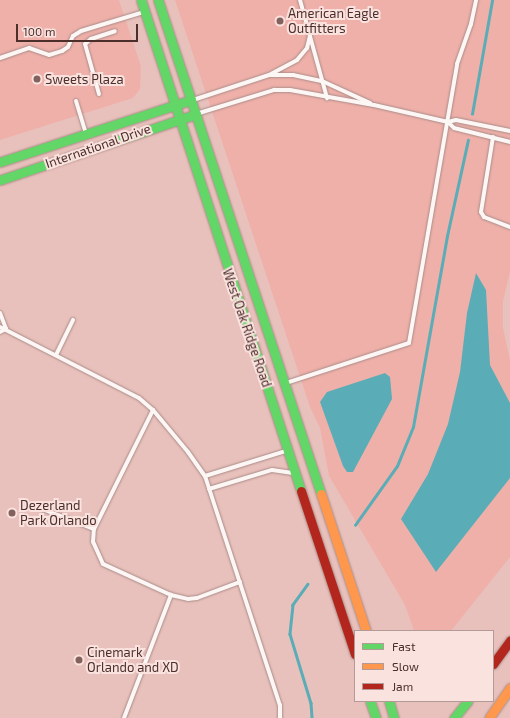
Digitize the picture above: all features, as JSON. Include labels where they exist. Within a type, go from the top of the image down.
[{"type":"main road","name":"West Oak Ridge Road","points":[[141,0],[174,106],[354,651]]},
{"type":"main road","name":"West Oak Ridge Road","points":[[158,0],[366,630]]},
{"type":"main road","name":"International Drive","points":[[0,162],[191,100]]},
{"type":"main road","name":"International Drive","points":[[0,180],[196,114]]},
{"type":"main road","points":[[288,450],[303,458],[314,470]]},
{"type":"main road","points":[[494,663],[510,641]]},
{"type":"main road","points":[[494,670],[510,650]]},
{"type":"main road","points":[[489,718],[510,688]]},
{"type":"main road","points":[[492,718],[510,698]]},
{"type":"main road","points":[[370,702],[376,718]]},
{"type":"main road","points":[[389,702],[394,718]]},
{"type":"main road","points":[[453,718],[466,702]]},
{"type":"lane","points":[[300,0],[327,98]]},
{"type":"lane","points":[[284,384],[409,343],[457,64],[471,24],[476,0]]},
{"type":"lane","points":[[0,58],[29,48],[49,55],[62,51],[68,47],[73,36],[81,31],[144,12]]},
{"type":"lane","points":[[99,94],[85,44],[91,39],[115,31]]},
{"type":"lane","points":[[191,100],[269,75],[297,60],[307,48],[310,36]]},
{"type":"lane","points":[[269,75],[293,75],[322,81],[374,105]]},
{"type":"lane","points":[[196,114],[274,90],[290,90],[327,98],[374,105],[448,122],[456,120],[510,131]]},
{"type":"lane","points":[[76,101],[87,134]]},
{"type":"lane","points":[[448,122],[454,128],[492,136],[510,142]]},
{"type":"lane","points":[[492,136],[481,212],[484,217],[510,227]]},
{"type":"lane","points":[[0,314],[6,329]]},
{"type":"lane","points":[[56,355],[73,320]]},
{"type":"lane","points":[[0,327],[120,387],[153,410],[204,476],[280,705],[280,718]]},
{"type":"lane","points":[[0,332],[6,329]]},
{"type":"lane","points":[[153,410],[94,530],[93,542],[103,564],[171,595],[188,599],[197,598],[240,582]]},
{"type":"lane","points":[[204,476],[288,450]]},
{"type":"lane","points":[[209,490],[272,470],[283,470],[296,474]]},
{"type":"lane","points":[[32,505],[94,530]]},
{"type":"lane","points":[[124,718],[171,595]]},
{"type":"shaded area","name":"Sweets Plaza","points":[[0,0],[119,0],[141,66],[140,89],[133,98],[0,140]]},
{"type":"shaded area","points":[[175,0],[510,0],[510,272],[503,301],[503,328],[510,360],[510,557],[452,630],[414,630],[405,605],[329,476],[320,428],[310,407]]},
{"type":"water","points":[[476,273],[486,290],[490,365],[510,403],[510,478],[436,572],[401,519],[428,474],[448,424],[460,372],[467,313]]},
{"type":"water","points":[[385,373],[390,377],[392,399],[353,472],[347,472],[343,466],[320,402],[327,392]]},
{"type":"waterway","points":[[472,114],[492,0]]},
{"type":"waterway","points":[[355,525],[397,466],[413,427],[447,236],[468,140]]},
{"type":"waterway","points":[[308,584],[293,605],[290,634],[311,703],[312,718]]},
{"type":"traffic: fast","points":[[141,0],[301,491]]},
{"type":"traffic: fast","points":[[158,0],[321,494]]},
{"type":"traffic: fast","points":[[0,162],[191,100]]},
{"type":"traffic: fast","points":[[0,180],[196,114]]},
{"type":"traffic: fast","points":[[370,702],[376,718]]},
{"type":"traffic: fast","points":[[389,702],[394,718]]},
{"type":"traffic: fast","points":[[454,718],[467,702]]},
{"type":"traffic: slow","points":[[321,494],[366,630]]},
{"type":"traffic: slow","points":[[489,718],[510,688]]},
{"type":"traffic: jam","points":[[301,491],[354,651]]},
{"type":"traffic: jam","points":[[494,663],[510,641]]},
{"type":"place","name":"American Eagle Outfitters","points":[[280,21]]},
{"type":"place","name":"Sweets Plaza","points":[[37,79]]},
{"type":"place","name":"Dezerland Park Orlando","points":[[12,513]]},
{"type":"place","name":"Cinemark Orlando and XD","points":[[79,660]]}]
